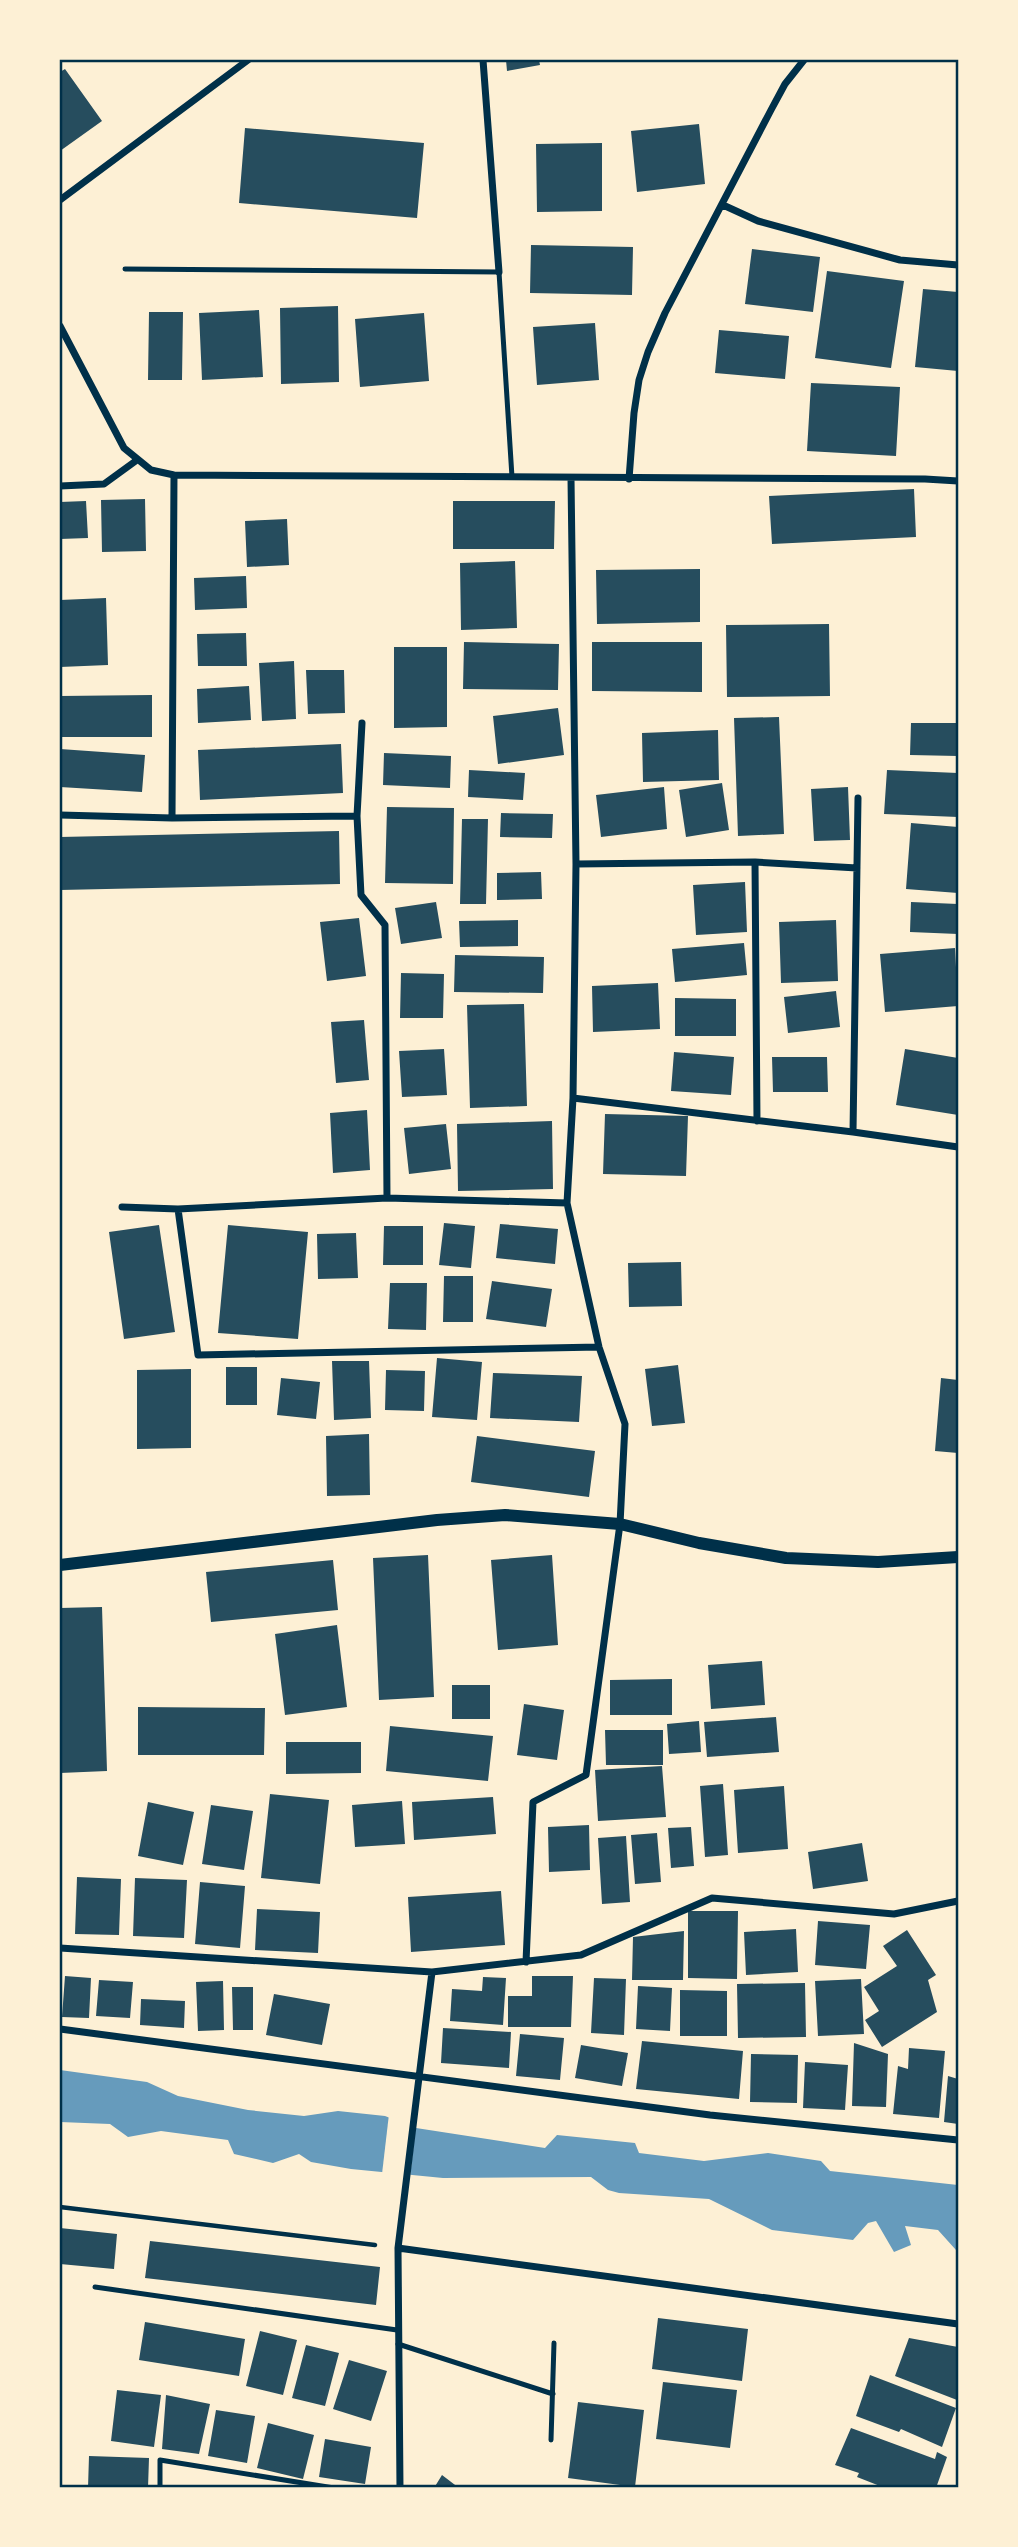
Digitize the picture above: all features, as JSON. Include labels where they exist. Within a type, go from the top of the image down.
[{"type":"street","points":[[60,200],[248,60]]},
{"type":"street","points":[[483,60],[499,272]]},
{"type":"street","points":[[629,479],[639,380],[648,352],[665,313],[785,84],[803,60]]},
{"type":"street","points":[[723,205],[758,221],[900,260],[958,265]]},
{"type":"street","points":[[60,326],[117,437],[137,460],[151,470],[174,475],[629,479],[925,478],[958,481]]},
{"type":"street","points":[[60,485],[104,484],[137,460]]},
{"type":"street","points":[[172,818],[174,475]]},
{"type":"street","points":[[526,1962],[533,1802],[586,1774],[620,1524],[625,1424],[599,1347],[567,1203],[573,1098],[576,864],[571,478]]},
{"type":"street","points":[[362,723],[357,816],[361,895],[385,925],[387,1198]]},
{"type":"street","points":[[853,1132],[858,798]]},
{"type":"street","points":[[60,815],[172,818],[357,816]]},
{"type":"street","points":[[576,864],[755,862],[857,868]]},
{"type":"street","points":[[755,862],[757,1121]]},
{"type":"street","points":[[573,1098],[958,1147]]},
{"type":"street","points":[[122,1207],[178,1209],[387,1198],[567,1203]]},
{"type":"street","points":[[178,1209],[198,1355],[599,1347]]},
{"type":"street","points":[[60,1565],[448,1519],[505,1515],[620,1524],[699,1544],[786,1558],[878,1562],[958,1556]]},
{"type":"street","points":[[60,1948],[432,1972],[581,1955],[712,1898],[894,1914],[958,1901]]},
{"type":"street","points":[[400,2487],[398,2248],[432,1972]]},
{"type":"street","points":[[60,2029],[710,2115],[958,2140]]},
{"type":"street","points":[[398,2248],[958,2324]]},
{"type":"lane","points":[[125,269],[499,272],[512,477]]},
{"type":"lane","points":[[95,2287],[397,2330]]},
{"type":"lane","points":[[551,2440],[554,2343]]},
{"type":"lane","points":[[398,2344],[553,2394]]},
{"type":"lane","points":[[160,2487],[160,2460],[334,2487]]},
{"type":"path","points":[[60,2207],[398,2248]]},
{"type":"water","points":[[60,2070],[147,2082],[178,2096],[248,2110],[304,2116],[338,2111],[385,2116],[416,2128],[545,2148],[557,2135],[635,2143],[639,2153],[704,2161],[768,2153],[821,2161],[830,2171],[958,2185],[956,2250],[938,2230],[905,2226],[911,2245],[894,2252],[876,2221],[868,2223],[853,2240],[772,2230],[709,2199],[619,2193],[608,2190],[591,2177],[443,2178],[351,2169],[311,2162],[299,2154],[273,2163],[234,2154],[228,2140],[161,2131],[128,2137],[110,2124],[60,2122]]},
{"type":"pier","points":[[389,2114],[416,2124],[410,2177],[382,2174]]},
{"type":"building","points":[[506,60],[539,60],[540,65],[507,71]]},
{"type":"building","points":[[65,69],[102,121],[60,151],[60,72]]},
{"type":"building","points":[[699,124],[705,184],[637,192],[631,131]]},
{"type":"building","points":[[245,128],[424,143],[417,218],[239,203]]},
{"type":"building","points":[[602,143],[602,211],[537,212],[536,144]]},
{"type":"building","points":[[531,245],[633,247],[632,295],[530,293]]},
{"type":"building","points":[[752,249],[820,257],[813,312],[745,304]]},
{"type":"building","points":[[827,271],[904,281],[891,368],[815,358]]},
{"type":"building","points":[[923,289],[958,292],[958,371],[915,367]]},
{"type":"building","points":[[338,306],[339,382],[281,384],[280,308]]},
{"type":"building","points":[[259,310],[263,377],[202,380],[199,313]]},
{"type":"building","points":[[149,312],[183,312],[182,380],[148,380]]},
{"type":"building","points":[[424,313],[429,381],[360,387],[355,319]]},
{"type":"building","points":[[595,323],[599,380],[537,385],[533,327]]},
{"type":"building","points":[[719,330],[789,336],[785,379],[715,373]]},
{"type":"building","points":[[811,383],[900,387],[896,456],[807,451]]},
{"type":"building","points":[[914,489],[916,537],[772,544],[769,496]]},
{"type":"building","points":[[145,499],[146,551],[102,552],[101,500]]},
{"type":"building","points":[[86,501],[88,538],[60,539],[60,502]]},
{"type":"building","points":[[453,501],[555,501],[554,549],[453,549]]},
{"type":"building","points":[[287,519],[289,565],[247,567],[245,521]]},
{"type":"building","points":[[515,561],[517,628],[461,630],[460,563]]},
{"type":"building","points":[[700,569],[700,622],[597,624],[596,570]]},
{"type":"building","points":[[246,576],[247,608],[195,610],[194,578]]},
{"type":"building","points":[[106,598],[108,665],[60,667],[60,600]]},
{"type":"building","points":[[829,624],[830,696],[727,697],[726,625]]},
{"type":"building","points":[[246,633],[247,666],[198,666],[197,634]]},
{"type":"building","points":[[464,642],[559,644],[558,690],[463,689]]},
{"type":"building","points":[[592,642],[702,642],[702,692],[592,691]]},
{"type":"building","points":[[394,647],[447,647],[447,727],[394,728]]},
{"type":"building","points":[[294,661],[296,719],[262,721],[259,663]]},
{"type":"building","points":[[306,670],[344,670],[345,713],[308,714]]},
{"type":"building","points":[[249,686],[251,720],[198,723],[197,689]]},
{"type":"building","points":[[152,695],[152,737],[60,737],[60,696]]},
{"type":"building","points":[[558,708],[564,755],[498,764],[493,716]]},
{"type":"building","points":[[779,717],[784,834],[738,836],[734,718]]},
{"type":"building","points":[[911,723],[958,723],[958,756],[910,755]]},
{"type":"building","points":[[718,730],[719,780],[643,782],[642,733]]},
{"type":"building","points":[[341,744],[343,793],[200,800],[198,750]]},
{"type":"building","points":[[60,749],[145,755],[142,792],[60,787]]},
{"type":"building","points":[[384,753],[451,756],[450,788],[383,785]]},
{"type":"building","points":[[469,770],[525,773],[523,800],[468,797]]},
{"type":"building","points":[[887,770],[958,773],[958,817],[884,814]]},
{"type":"building","points":[[722,783],[729,830],[686,837],[679,790]]},
{"type":"building","points":[[664,787],[667,829],[601,837],[596,795]]},
{"type":"building","points":[[848,787],[850,840],[814,841],[811,789]]},
{"type":"building","points":[[387,807],[454,808],[453,884],[385,883]]},
{"type":"building","points":[[501,813],[553,814],[552,838],[500,837]]},
{"type":"building","points":[[462,819],[488,819],[486,904],[460,904]]},
{"type":"building","points":[[911,823],[958,827],[958,893],[906,889]]},
{"type":"building","points":[[339,831],[340,884],[60,890],[60,837]]},
{"type":"building","points":[[541,872],[542,899],[497,900],[497,873]]},
{"type":"building","points":[[745,882],[747,932],[696,935],[693,885]]},
{"type":"building","points":[[436,902],[442,938],[401,944],[395,908]]},
{"type":"building","points":[[911,902],[958,904],[958,934],[910,932]]},
{"type":"building","points":[[359,918],[366,976],[327,981],[320,922]]},
{"type":"building","points":[[518,920],[518,946],[460,947],[459,921]]},
{"type":"building","points":[[836,920],[838,981],[781,983],[779,922]]},
{"type":"building","points":[[744,943],[747,975],[675,982],[672,949]]},
{"type":"building","points":[[955,948],[958,1006],[885,1012],[880,954]]},
{"type":"building","points":[[455,955],[544,957],[543,993],[454,992]]},
{"type":"building","points":[[401,973],[444,974],[443,1018],[400,1018]]},
{"type":"building","points":[[658,983],[660,1029],[593,1032],[592,986]]},
{"type":"building","points":[[836,991],[840,1027],[788,1033],[784,997]]},
{"type":"building","points":[[675,998],[736,999],[736,1036],[675,1036]]},
{"type":"building","points":[[524,1004],[527,1106],[470,1108],[467,1005]]},
{"type":"building","points":[[364,1020],[369,1080],[336,1083],[331,1022]]},
{"type":"building","points":[[444,1049],[447,1095],[402,1097],[399,1051]]},
{"type":"building","points":[[905,1049],[958,1058],[958,1115],[896,1105]]},
{"type":"building","points":[[674,1052],[734,1057],[731,1095],[671,1091]]},
{"type":"building","points":[[772,1057],[827,1057],[828,1092],[773,1092]]},
{"type":"building","points":[[367,1110],[370,1170],[333,1173],[330,1113]]},
{"type":"building","points":[[605,1114],[688,1116],[686,1176],[603,1174]]},
{"type":"building","points":[[552,1121],[553,1189],[458,1191],[457,1124]]},
{"type":"building","points":[[446,1124],[451,1169],[409,1174],[404,1128]]},
{"type":"building","points":[[444,1223],[475,1226],[471,1268],[439,1265]]},
{"type":"building","points":[[500,1224],[558,1229],[555,1264],[496,1258]]},
{"type":"building","points":[[159,1225],[175,1332],[124,1339],[109,1232]]},
{"type":"building","points":[[228,1225],[308,1232],[298,1339],[218,1333]]},
{"type":"building","points":[[384,1226],[423,1226],[423,1265],[383,1265]]},
{"type":"building","points":[[356,1233],[358,1278],[318,1279],[317,1234]]},
{"type":"building","points":[[681,1262],[682,1306],[629,1307],[628,1263]]},
{"type":"building","points":[[444,1276],[473,1276],[473,1322],[443,1322]]},
{"type":"building","points":[[492,1281],[552,1289],[546,1327],[486,1319]]},
{"type":"building","points":[[390,1283],[427,1283],[426,1330],[388,1329]]},
{"type":"building","points":[[437,1358],[482,1362],[477,1420],[432,1417]]},
{"type":"building","points":[[332,1361],[369,1361],[371,1418],[334,1420]]},
{"type":"building","points":[[678,1365],[685,1423],[652,1426],[645,1369]]},
{"type":"building","points":[[226,1367],[257,1367],[257,1405],[226,1405]]},
{"type":"building","points":[[191,1369],[191,1448],[137,1449],[137,1370]]},
{"type":"building","points":[[386,1370],[425,1371],[424,1411],[385,1410]]},
{"type":"building","points":[[493,1373],[582,1376],[579,1422],[490,1418]]},
{"type":"building","points":[[281,1378],[320,1382],[316,1419],[277,1415]]},
{"type":"building","points":[[941,1378],[958,1380],[958,1453],[935,1451]]},
{"type":"building","points":[[369,1434],[370,1495],[327,1496],[326,1436]]},
{"type":"building","points":[[477,1436],[595,1451],[589,1497],[471,1482]]},
{"type":"building","points":[[428,1555],[434,1697],[379,1700],[373,1558]]},
{"type":"building","points":[[552,1555],[558,1645],[498,1650],[491,1560]]},
{"type":"building","points":[[333,1560],[338,1610],[211,1622],[206,1572]]},
{"type":"building","points":[[102,1607],[107,1771],[60,1773],[60,1608]]},
{"type":"building","points":[[337,1625],[347,1707],[285,1715],[275,1634]]},
{"type":"building","points":[[762,1661],[765,1705],[711,1709],[708,1665]]},
{"type":"building","points":[[672,1679],[672,1715],[610,1715],[610,1680]]},
{"type":"building","points":[[452,1685],[490,1685],[490,1719],[452,1719]]},
{"type":"building","points":[[524,1704],[564,1710],[557,1760],[517,1755]]},
{"type":"building","points":[[138,1707],[265,1708],[264,1755],[138,1755]]},
{"type":"building","points":[[776,1717],[779,1752],[707,1757],[704,1722]]},
{"type":"building","points":[[699,1721],[701,1752],[669,1754],[667,1724]]},
{"type":"building","points":[[390,1726],[493,1736],[488,1781],[386,1771]]},
{"type":"building","points":[[605,1730],[663,1730],[663,1765],[606,1765]]},
{"type":"building","points":[[286,1742],[361,1742],[361,1773],[286,1774]]},
{"type":"building","points":[[662,1766],[666,1817],[598,1821],[595,1770]]},
{"type":"building","points":[[723,1784],[728,1855],[705,1857],[700,1786]]},
{"type":"building","points":[[784,1786],[788,1849],[738,1853],[734,1790]]},
{"type":"building","points":[[270,1794],[329,1800],[320,1884],[261,1878]]},
{"type":"building","points":[[493,1797],[496,1834],[414,1840],[412,1802]]},
{"type":"building","points":[[402,1801],[405,1844],[355,1847],[352,1805]]},
{"type":"building","points":[[148,1802],[194,1812],[183,1865],[138,1856]]},
{"type":"building","points":[[211,1805],[253,1811],[244,1870],[202,1864]]},
{"type":"building","points":[[589,1825],[590,1870],[549,1872],[548,1827]]},
{"type":"building","points":[[691,1827],[694,1866],[671,1868],[668,1828]]},
{"type":"building","points":[[657,1833],[661,1882],[635,1884],[631,1835]]},
{"type":"building","points":[[626,1836],[630,1902],[602,1904],[598,1838]]},
{"type":"building","points":[[862,1843],[868,1881],[813,1889],[808,1852]]},
{"type":"building","points":[[77,1877],[121,1879],[119,1935],[75,1934]]},
{"type":"building","points":[[135,1878],[187,1880],[184,1938],[133,1936]]},
{"type":"building","points":[[200,1882],[245,1886],[240,1948],[195,1944]]},
{"type":"building","points":[[501,1891],[505,1945],[411,1952],[408,1897]]},
{"type":"building","points":[[257,1909],[320,1912],[318,1953],[255,1950]]},
{"type":"building","points":[[688,1911],[738,1911],[737,1979],[688,1978]]},
{"type":"building","points":[[818,1921],[870,1925],[866,1969],[815,1965]]},
{"type":"building","points":[[796,1929],[798,1972],[746,1975],[744,1932]]},
{"type":"building","points":[[907,1930],[936,1975],[928,1980],[937,2012],[882,2047],[865,2020],[879,2011],[864,1987],[897,1966],[883,1946]]},
{"type":"building","points":[[684,1931],[683,1980],[632,1980],[633,1937]]},
{"type":"building","points":[[65,1976],[91,1978],[89,2018],[62,2017]]},
{"type":"building","points":[[532,1976],[573,1976],[571,2027],[508,2027],[508,1996],[532,1996]]},
{"type":"building","points":[[483,1977],[506,1978],[503,2025],[450,2021],[452,1989],[482,1991]]},
{"type":"building","points":[[594,1978],[626,1979],[624,2035],[591,2033]]},
{"type":"building","points":[[861,1979],[864,2034],[818,2036],[815,1981]]},
{"type":"building","points":[[99,1980],[133,1982],[130,2018],[96,2016]]},
{"type":"building","points":[[223,1981],[224,2030],[198,2031],[196,1982]]},
{"type":"building","points":[[805,1983],[806,2037],[738,2038],[737,1984]]},
{"type":"building","points":[[638,1986],[672,1988],[670,2031],[636,2029]]},
{"type":"building","points":[[232,1987],[253,1987],[253,2030],[233,2030]]},
{"type":"building","points":[[680,1990],[727,1991],[727,2036],[680,2036]]},
{"type":"building","points":[[274,1994],[330,2004],[322,2045],[266,2035]]},
{"type":"building","points":[[141,1999],[185,2001],[184,2028],[140,2025]]},
{"type":"building","points":[[443,2028],[511,2032],[509,2068],[441,2063]]},
{"type":"building","points":[[520,2034],[564,2038],[560,2080],[516,2076]]},
{"type":"building","points":[[642,2041],[743,2051],[739,2099],[636,2089]]},
{"type":"building","points":[[854,2043],[888,2054],[886,2107],[852,2106]]},
{"type":"building","points":[[581,2045],[628,2053],[622,2086],[575,2078]]},
{"type":"building","points":[[909,2048],[945,2051],[939,2118],[893,2114],[898,2066],[908,2069]]},
{"type":"building","points":[[751,2054],[798,2055],[797,2103],[750,2102]]},
{"type":"building","points":[[805,2062],[848,2065],[845,2110],[803,2108]]},
{"type":"building","points":[[948,2076],[958,2079],[958,2124],[944,2122]]},
{"type":"building","points":[[60,2228],[117,2234],[114,2269],[60,2264]]},
{"type":"building","points":[[150,2241],[380,2267],[376,2305],[145,2278]]},
{"type":"building","points":[[658,2318],[748,2329],[742,2381],[652,2369]]},
{"type":"building","points":[[145,2322],[245,2339],[239,2376],[139,2360]]},
{"type":"building","points":[[260,2331],[297,2340],[283,2395],[246,2386]]},
{"type":"building","points":[[909,2338],[958,2347],[957,2400],[895,2376]]},
{"type":"building","points":[[306,2345],[339,2353],[325,2406],[292,2398]]},
{"type":"building","points":[[349,2360],[387,2371],[371,2421],[333,2409]]},
{"type":"building","points":[[870,2375],[956,2408],[942,2447],[901,2429],[899,2432],[856,2416]]},
{"type":"building","points":[[663,2382],[737,2390],[730,2448],[656,2439]]},
{"type":"building","points":[[117,2390],[161,2395],[154,2447],[111,2441]]},
{"type":"building","points":[[166,2395],[210,2404],[199,2454],[162,2449]]},
{"type":"building","points":[[578,2402],[644,2410],[635,2487],[568,2478]]},
{"type":"building","points":[[216,2410],[255,2416],[247,2463],[208,2456]]},
{"type":"building","points":[[268,2423],[314,2435],[303,2479],[257,2468]]},
{"type":"building","points":[[851,2428],[935,2459],[937,2452],[947,2457],[936,2488],[885,2488],[857,2477],[859,2473],[835,2465]]},
{"type":"building","points":[[325,2439],[371,2447],[365,2484],[319,2477]]},
{"type":"building","points":[[89,2456],[149,2458],[148,2488],[88,2488]]},
{"type":"building","points":[[442,2475],[459,2488],[434,2488]]}]
